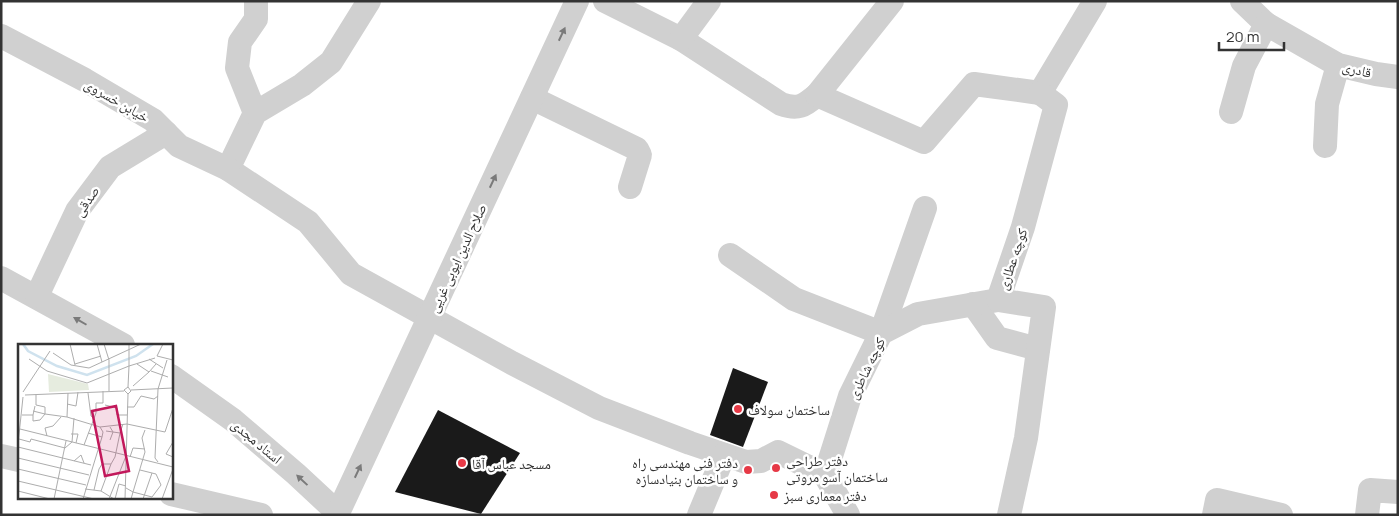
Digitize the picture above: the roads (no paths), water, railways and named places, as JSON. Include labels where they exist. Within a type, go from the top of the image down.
[{"type":"street","points":[[256,1],[256,19],[240,42],[237,68],[256,114]]},
{"type":"street","points":[[228,169],[256,114],[302,85],[331,62],[369,1]]},
{"type":"street","name":"صلاح الدین ایوبی غریی","points":[[337,514],[577,1]]},
{"type":"street","points":[[605,1],[681,39],[781,104],[793,108],[805,105],[817,95],[892,1]]},
{"type":"street","points":[[681,39],[709,1]]},
{"type":"street","points":[[817,95],[924,142],[974,84],[1040,93],[1096,1]]},
{"type":"street","name":"قادری","points":[[1244,2],[1266,24],[1338,65],[1398,77]]},
{"type":"street","points":[[1231,112],[1244,66],[1266,24]]},
{"type":"street","name":"خیابن خسروی","points":[[1,36],[145,115],[153,120],[179,146],[228,169],[308,222],[351,274],[429,319],[599,408],[746,462],[762,461],[778,452],[825,475]]},
{"type":"street","points":[[1325,146],[1327,104],[1338,65]]},
{"type":"street","name":"کوچه عطاری","points":[[1009,515],[1026,438],[1044,307],[998,300],[1023,227],[1056,105],[1040,93]]},
{"type":"street","points":[[532,98],[637,149],[640,155],[630,187]]},
{"type":"street","name":"صدقی","points":[[37,296],[77,211],[110,167],[166,133]]},
{"type":"street","points":[[730,255],[794,299],[881,333],[926,208]]},
{"type":"street","points":[[1,278],[37,296],[121,344]]},
{"type":"street","name":"کوچه شاطری","points":[[825,475],[850,396],[881,333],[918,314],[998,300]]},
{"type":"street","points":[[973,304],[997,338],[1038,349]]},
{"type":"street","name":"استاد مجدی","points":[[172,377],[233,420],[296,474],[337,514]]},
{"type":"street","points":[[699,515],[724,455]]},
{"type":"street","points":[[1,456],[18,460]]},
{"type":"street","points":[[825,475],[848,515]]},
{"type":"street","points":[[1366,515],[1370,490],[1398,492]]},
{"type":"street","points":[[172,494],[261,515]]},
{"type":"street","points":[[1214,515],[1217,500],[1281,515]]},
{"type":"place","name":"ساختمان سولاف","points":[[738,409]]},
{"type":"place","name":"مسجد عباس آقا","points":[[462,463]]},
{"type":"place","name":"دفتر طراحی ساختمان آسو مروتی","points":[[776,468]]},
{"type":"place","name":"دفتر فنی مهندسی راه و ساختمان بنیادسازه","points":[[748,470]]},
{"type":"place","name":"دفتر معماری سبز","points":[[774,495]]}]
